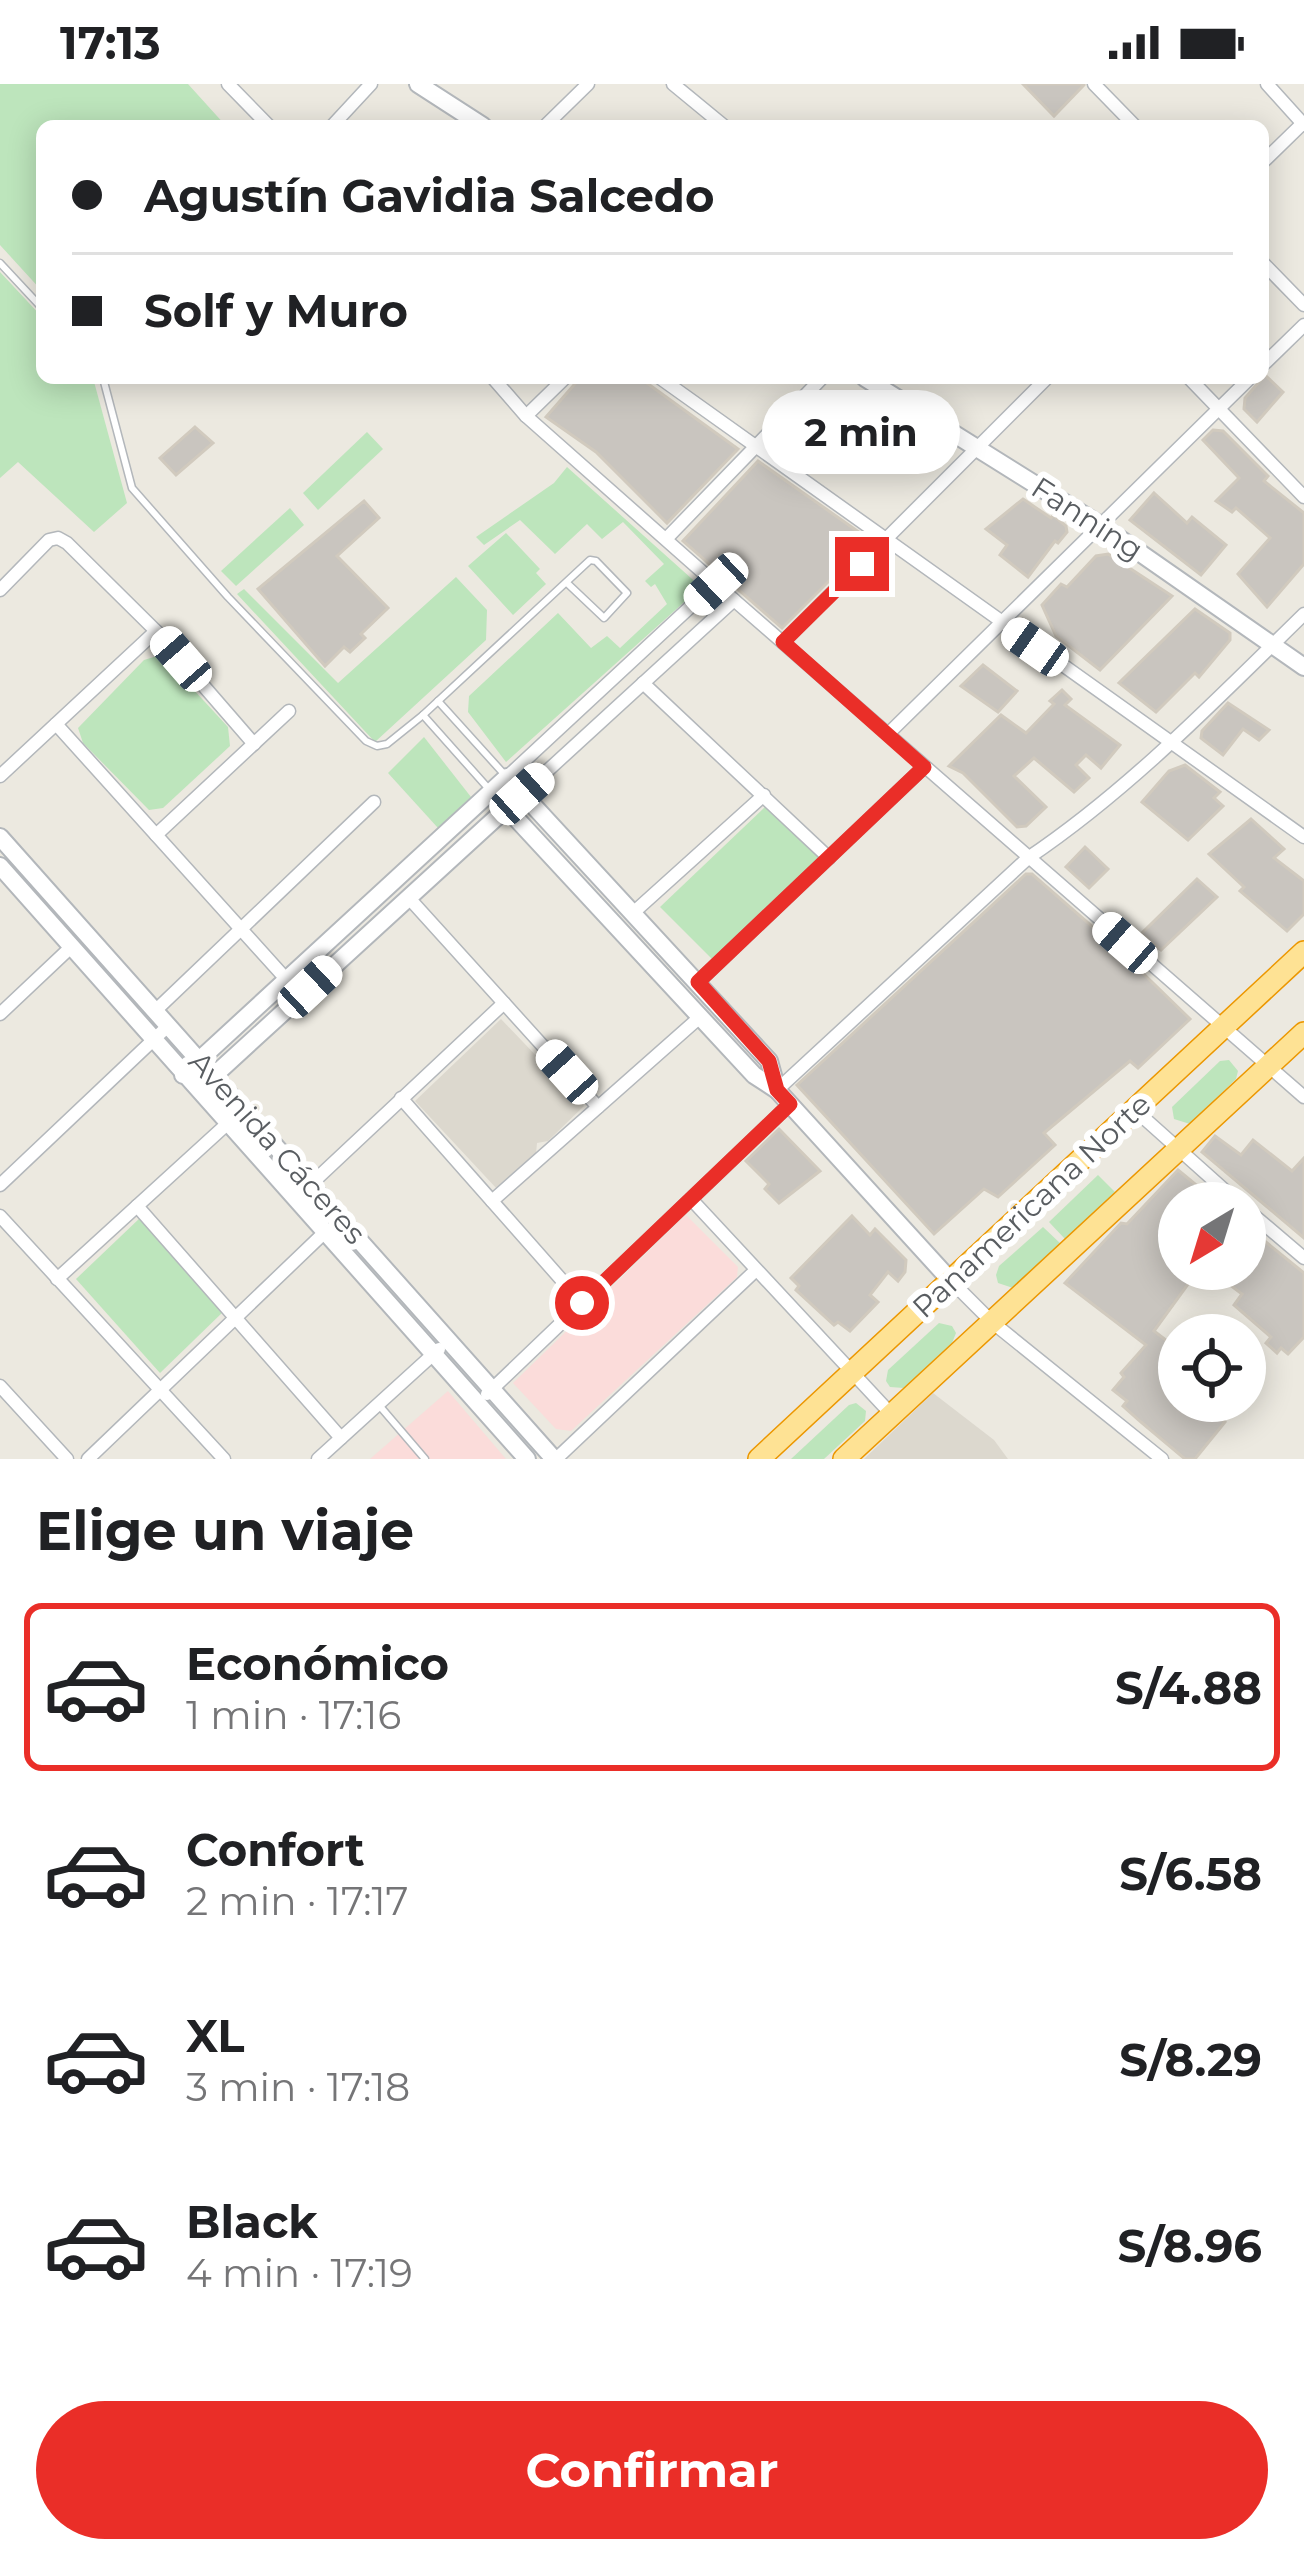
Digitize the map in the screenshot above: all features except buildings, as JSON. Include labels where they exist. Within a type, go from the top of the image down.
[{"type":"highway","name":"Panamericana Norte","points":[[759,1459],[1304,952]]},
{"type":"highway","name":"Panamericana Norte","points":[[844,1459],[1304,1033]]},
{"type":"street","points":[[229,84],[263,120]]},
{"type":"street","points":[[338,120],[371,84]]},
{"type":"street","points":[[418,84],[474,120]]},
{"type":"street","points":[[551,120],[587,84]]},
{"type":"street","points":[[673,84],[717,120]]},
{"type":"street","points":[[1094,84],[1129,120]]},
{"type":"street","points":[[1267,84],[1304,123],[1269,156]]},
{"type":"street","points":[[1269,269],[1304,305]]},
{"type":"street","points":[[1269,359],[1304,325]]},
{"type":"street","points":[[498,384],[526,416],[734,600],[1304,1096]]},
{"type":"street","points":[[526,416],[559,384]]},
{"type":"street","points":[[668,384],[1304,837]]},
{"type":"street","points":[[666,538],[816,384]]},
{"type":"street","name":"Fanning","points":[[875,384],[1100,525],[1304,667]]},
{"type":"street","points":[[783,642],[1037,384]]},
{"type":"street","points":[[1195,384],[1304,497]]},
{"type":"street","points":[[889,733],[1244,384]]},
{"type":"street","points":[[0,590],[49,540],[58,538],[156,631],[254,744]]},
{"type":"street","points":[[183,1075],[716,584]]},
{"type":"street","points":[[197,1091],[734,600]]},
{"type":"street","points":[[478,1403],[691,1199],[783,1097],[1028,858],[1170,742],[1304,614]]},
{"type":"street","points":[[0,776],[156,631]]},
{"type":"street","points":[[643,683],[829,858]]},
{"type":"street","points":[[156,835],[289,711]]},
{"type":"street","points":[[56,724],[286,979]]},
{"type":"street","points":[[698,982],[924,767]]},
{"type":"street","points":[[507,777],[769,1061],[783,1097]]},
{"type":"street","points":[[491,791],[700,1018],[754,1075],[783,1097],[992,1322],[1162,1459]]},
{"type":"street","points":[[633,913],[764,795]]},
{"type":"street","points":[[155,1011],[374,802]]},
{"type":"street","name":"Avenida Cáceres","points":[[1,840],[310,1185],[441,1347],[478,1403],[527,1459]]},
{"type":"street","name":"Avenida Cáceres","points":[[0,866],[325,1232],[441,1347],[492,1389],[555,1459]]},
{"type":"street","points":[[408,897],[598,1107]]},
{"type":"street","points":[[0,1014],[70,948]]},
{"type":"street","points":[[295,1199],[504,1003]]},
{"type":"street","points":[[492,1201],[700,1018]]},
{"type":"street","points":[[0,1185],[169,1026]]},
{"type":"street","points":[[401,1098],[582,1303]]},
{"type":"street","points":[[1135,1110],[1215,1182]]},
{"type":"street","points":[[57,1279],[227,1124]]},
{"type":"street","points":[[691,1199],[892,1414]]},
{"type":"street","points":[[137,1206],[341,1438]]},
{"type":"street","points":[[0,1216],[224,1459]]},
{"type":"street","points":[[1266,1226],[1304,1258]]},
{"type":"street","points":[[88,1459],[325,1232]]},
{"type":"street","points":[[555,1459],[755,1271]]},
{"type":"street","points":[[318,1459],[441,1347]]},
{"type":"street","points":[[0,1386],[67,1459]]},
{"type":"lane","points":[[0,263],[36,302]]},
{"type":"lane","points":[[106,384],[132,488],[228,597],[366,741],[377,746],[423,715],[590,560],[627,593],[604,618],[567,583]]},
{"type":"lane","points":[[438,701],[507,777]]},
{"type":"lane","points":[[423,715],[491,791]]},
{"type":"lane","points":[[378,1404],[425,1459]]},
{"type":"shaded area","points":[[501,1019],[584,1106],[548,1141],[537,1143],[536,1153],[497,1189],[415,1101]]},
{"type":"shaded area","points":[[686,1215],[738,1267],[737,1277],[571,1431],[556,1429],[513,1383]]},
{"type":"shaded area","points":[[448,1391],[506,1459],[370,1459]]},
{"type":"shaded area","points":[[933,1393],[994,1440],[1008,1459],[864,1459]]},
{"type":"green space","points":[[0,84],[188,84],[221,120],[36,120],[36,284],[0,245]]},
{"type":"green space","points":[[0,272],[36,311],[36,384],[95,384],[127,503],[94,532],[18,462],[0,478]]},
{"type":"green space","points":[[367,432],[383,449],[318,510],[303,493]]},
{"type":"green space","points":[[567,467],[701,587],[506,762],[468,712],[469,696],[558,613],[591,648],[607,636],[620,648],[667,604],[655,584],[651,587],[645,581],[664,564],[623,522],[602,539],[587,524],[555,554],[520,520],[484,545],[476,537],[554,483]]},
{"type":"green space","points":[[290,508],[304,525],[236,586],[221,571]]},
{"type":"green space","points":[[506,533],[540,569],[536,573],[546,584],[513,615],[468,566]]},
{"type":"green space","points":[[456,577],[487,610],[486,640],[375,742],[237,594],[244,589],[338,683]]},
{"type":"green space","points":[[157,656],[228,727],[230,746],[163,808],[149,810],[83,743],[78,728],[144,660]]},
{"type":"green space","points":[[424,737],[471,797],[438,828],[388,773]]},
{"type":"green space","points":[[765,807],[823,861],[715,962],[660,907]]},
{"type":"green space","points":[[1229,1060],[1238,1071],[1236,1079],[1190,1124],[1174,1119],[1172,1107],[1220,1061]]},
{"type":"green space","points":[[1098,1175],[1115,1192],[1065,1239],[1049,1222]]},
{"type":"green space","points":[[141,1217],[225,1310],[160,1373],[76,1279]]},
{"type":"green space","points":[[1043,1227],[1061,1244],[1013,1288],[998,1283],[999,1266]]},
{"type":"green space","points":[[939,1323],[952,1326],[956,1333],[952,1343],[904,1388],[890,1387],[888,1370]]},
{"type":"green space","points":[[856,1403],[866,1411],[865,1421],[824,1459],[791,1459],[849,1405]]},
{"type":"route","points":[[582,1303],[790,1104],[777,1090],[769,1061],[698,982],[924,767],[783,642],[862,564]]}]
